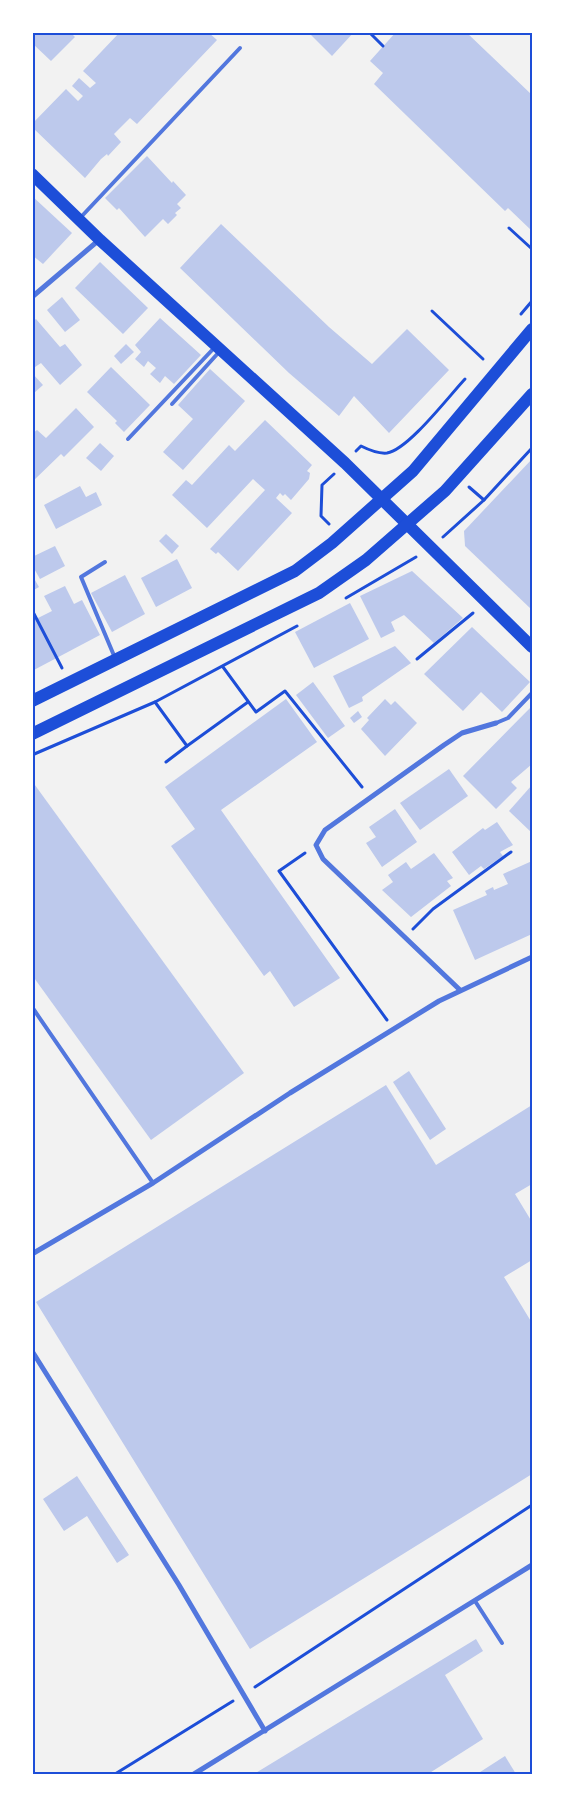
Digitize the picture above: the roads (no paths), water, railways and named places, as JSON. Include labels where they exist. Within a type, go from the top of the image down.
[{"type":"main road","points":[[32,174],[100,240],[345,463],[532,647]]},
{"type":"main road","points":[[32,701],[295,571],[341,536],[430,452],[532,329]]},
{"type":"main road","points":[[32,734],[318,593],[366,560],[409,524],[458,477],[532,394]]},
{"type":"street","points":[[32,297],[100,240]]},
{"type":"street","points":[[460,990],[323,859],[316,845],[325,830],[462,733],[496,723]]},
{"type":"street","points":[[32,1254],[153,1184],[235,1128],[393,1028],[460,990],[532,957]]},
{"type":"street","points":[[32,1351],[174,1576],[265,1731]]},
{"type":"street","points":[[194,1774],[532,1565]]},
{"type":"lane","points":[[80,219],[240,48]]},
{"type":"lane","points":[[172,404],[219,347]]},
{"type":"lane","points":[[128,439],[219,347]]},
{"type":"lane","points":[[105,562],[81,577],[116,660]]},
{"type":"lane","points":[[496,723],[508,718],[532,693]]},
{"type":"lane","points":[[32,1006],[153,1184]]},
{"type":"lane","points":[[475,1601],[502,1643]]}]
